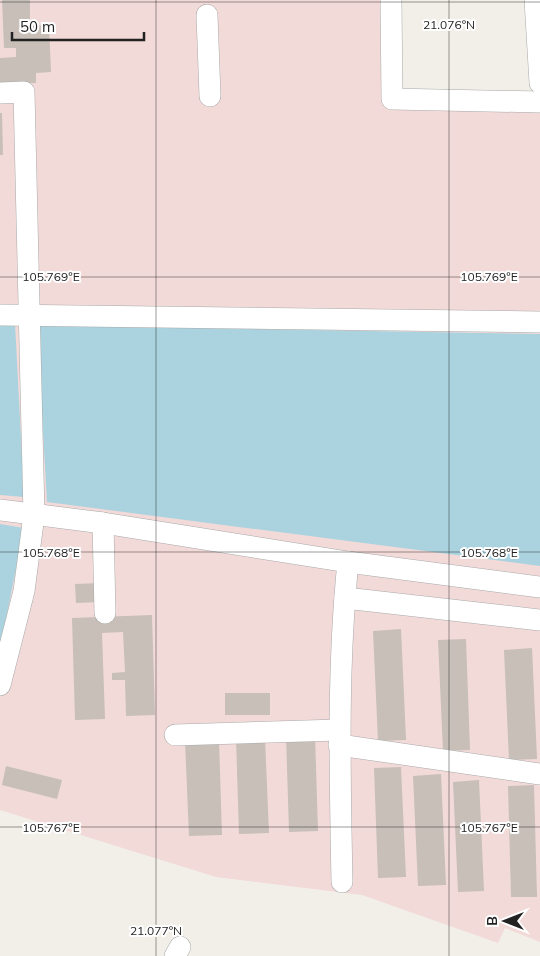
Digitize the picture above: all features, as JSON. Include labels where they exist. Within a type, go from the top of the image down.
[{"type":"street","points":[[391,0],[392,99],[540,102]]},
{"type":"street","points":[[535,0],[540,83]]},
{"type":"street","points":[[207,16],[210,96]]},
{"type":"street","points":[[0,93],[24,92],[34,515],[24,591],[0,685]]},
{"type":"street","points":[[0,315],[540,322]]},
{"type":"street","points":[[0,510],[103,523],[348,562],[540,587]]},
{"type":"street","points":[[103,523],[104,613]]},
{"type":"street","points":[[342,882],[339,737],[348,562]]},
{"type":"street","points":[[345,598],[540,620]]},
{"type":"street","points":[[175,735],[339,737],[540,774]]},
{"type":"shaded area","points":[[0,0],[386,0],[384,105],[540,109],[540,942],[505,928],[498,943],[362,895],[216,877],[0,810]]},
{"type":"water","points":[[15,323],[24,497],[0,495],[0,324]]},
{"type":"water","points":[[37,325],[540,334],[540,566],[47,502]]},
{"type":"water","points":[[0,524],[24,528],[0,649]]},
{"type":"building","points":[[2,0],[30,0],[30,26],[49,25],[51,72],[36,73],[36,83],[0,84],[0,58],[16,57],[16,48],[4,48]]},
{"type":"building","points":[[0,113],[2,113],[3,155],[0,155]]},
{"type":"building","points":[[99,583],[100,602],[76,603],[75,584]]},
{"type":"building","points":[[152,615],[155,715],[126,716],[125,680],[112,680],[112,673],[125,672],[123,632],[102,633],[105,719],[75,720],[72,618]]},
{"type":"building","points":[[401,629],[406,740],[378,741],[373,631]]},
{"type":"building","points":[[466,639],[470,750],[443,751],[438,640]]},
{"type":"building","points":[[532,648],[537,759],[509,760],[504,650]]},
{"type":"building","points":[[225,693],[270,693],[270,715],[225,715]]},
{"type":"building","points":[[286,736],[315,736],[318,831],[289,832]]},
{"type":"building","points":[[265,738],[269,833],[239,834],[236,739]]},
{"type":"building","points":[[219,740],[222,835],[189,836],[185,741]]},
{"type":"building","points":[[6,766],[62,780],[57,799],[2,785]]},
{"type":"building","points":[[401,767],[406,877],[378,878],[374,768]]},
{"type":"building","points":[[441,774],[446,885],[418,886],[413,776]]},
{"type":"building","points":[[479,780],[484,891],[458,892],[453,782]]},
{"type":"building","points":[[534,785],[537,897],[511,897],[508,786]]}]
